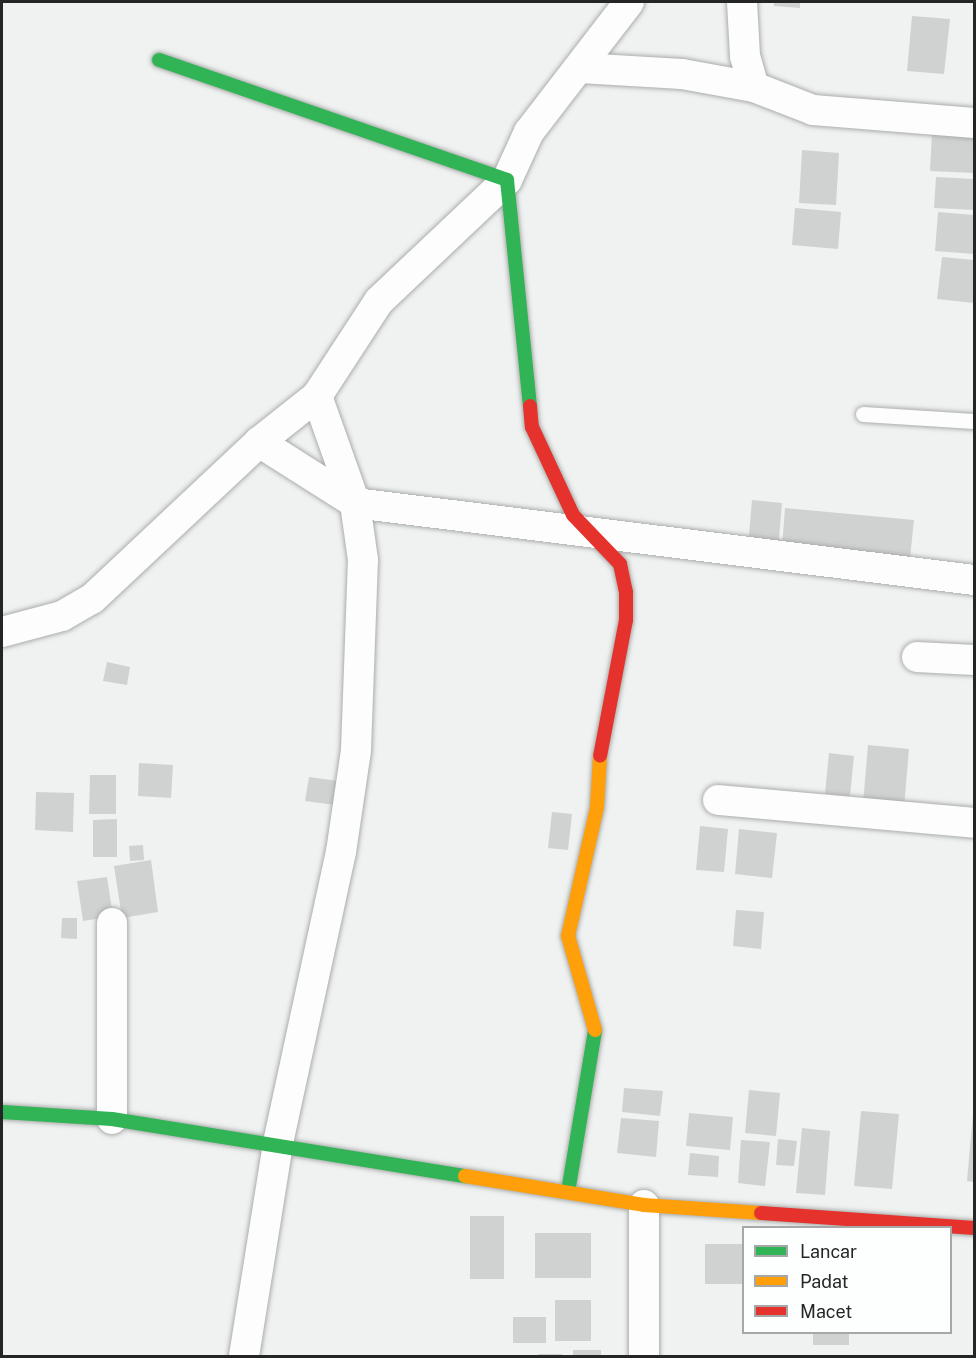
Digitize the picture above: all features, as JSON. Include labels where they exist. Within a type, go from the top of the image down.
[{"type":"street","points":[[2,633],[62,616],[92,599],[259,442],[317,396],[380,301],[507,180],[530,132],[630,2]]},
{"type":"street","points":[[742,2],[745,56],[754,87]]},
{"type":"street","points":[[159,60],[507,180]]},
{"type":"street","points":[[580,68],[682,74],[754,87],[813,110],[975,123]]},
{"type":"street","points":[[507,180],[532,427],[573,515],[592,531],[620,564],[626,620],[600,751],[597,807],[568,936],[596,1022],[568,1192]]},
{"type":"street","points":[[244,1356],[278,1143],[341,852],[357,750],[363,560],[355,502],[317,396]]},
{"type":"street","points":[[259,442],[355,502],[975,580]]},
{"type":"street","points":[[917,657],[975,660]]},
{"type":"street","points":[[718,800],[975,823]]},
{"type":"street","points":[[112,923],[112,1119]]},
{"type":"street","points":[[2,1112],[112,1119],[278,1143],[644,1205],[946,1226]]},
{"type":"street","points":[[644,1205],[644,1356]]},
{"type":"street","points":[[952,1226],[975,1228]]},
{"type":"lane","points":[[863,414],[975,421]]},
{"type":"building","points":[[774,2],[800,2],[800,8],[774,6]]},
{"type":"building","points":[[912,16],[950,19],[944,74],[907,71]]},
{"type":"building","points":[[932,133],[974,135],[974,173],[930,171]]},
{"type":"building","points":[[802,150],[839,153],[836,205],[799,203]]},
{"type":"building","points":[[936,177],[974,179],[974,210],[934,208]]},
{"type":"building","points":[[795,208],[841,212],[838,249],[792,245]]},
{"type":"building","points":[[938,212],[974,215],[974,254],[935,251]]},
{"type":"building","points":[[942,257],[974,260],[974,303],[937,299]]},
{"type":"building","points":[[752,500],[782,503],[778,550],[748,547]]},
{"type":"building","points":[[785,508],[914,520],[910,558],[782,547]]},
{"type":"building","points":[[107,662],[130,667],[127,685],[103,681]]},
{"type":"building","points":[[868,745],[909,749],[904,808],[863,804]]},
{"type":"building","points":[[829,753],[854,756],[850,796],[825,794]]},
{"type":"building","points":[[139,763],[173,765],[171,798],[138,796]]},
{"type":"building","points":[[90,775],[116,775],[116,814],[89,814]]},
{"type":"building","points":[[309,777],[338,781],[335,805],[305,801]]},
{"type":"building","points":[[36,792],[74,793],[73,832],[35,830]]},
{"type":"building","points":[[552,812],[572,814],[568,850],[548,848]]},
{"type":"building","points":[[117,819],[117,857],[93,857],[93,820]]},
{"type":"building","points":[[700,826],[728,829],[724,872],[696,870]]},
{"type":"building","points":[[739,829],[777,833],[772,878],[735,874]]},
{"type":"building","points":[[143,845],[144,860],[130,861],[129,846]]},
{"type":"building","points":[[151,860],[158,912],[122,918],[114,866]]},
{"type":"building","points":[[107,877],[113,916],[83,921],[77,881]]},
{"type":"building","points":[[736,910],[764,912],[761,949],[733,946]]},
{"type":"building","points":[[62,918],[77,918],[77,939],[61,938]]},
{"type":"building","points":[[624,1088],[663,1091],[660,1116],[622,1112]]},
{"type":"building","points":[[749,1090],[780,1093],[776,1136],[745,1133]]},
{"type":"building","points":[[861,1111],[899,1114],[892,1189],[854,1186]]},
{"type":"building","points":[[689,1113],[733,1117],[730,1150],[686,1146]]},
{"type":"building","points":[[974,1114],[974,1182],[967,1181]]},
{"type":"building","points":[[621,1118],[659,1121],[656,1157],[617,1153]]},
{"type":"building","points":[[802,1128],[830,1131],[825,1195],[796,1193]]},
{"type":"building","points":[[778,1139],[797,1141],[794,1166],[776,1165]]},
{"type":"building","points":[[741,1140],[770,1142],[765,1186],[738,1183]]},
{"type":"building","points":[[690,1153],[719,1156],[718,1177],[688,1175]]},
{"type":"building","points":[[470,1216],[504,1216],[504,1279],[470,1279]]},
{"type":"building","points":[[535,1233],[591,1233],[591,1278],[535,1278]]},
{"type":"building","points":[[705,1244],[742,1244],[742,1284],[705,1284]]},
{"type":"building","points":[[555,1300],[591,1300],[591,1341],[555,1341]]},
{"type":"building","points":[[513,1317],[546,1317],[546,1343],[513,1343]]},
{"type":"building","points":[[813,1334],[849,1334],[849,1345],[813,1345]]},
{"type":"building","points":[[573,1350],[601,1350],[601,1356],[573,1356]]},
{"type":"building","points":[[538,1354],[562,1354],[562,1356],[538,1356]]},
{"type":"traffic: fast","points":[[159,60],[507,180],[530,406]]},
{"type":"traffic: fast","points":[[568,1192],[595,1030]]},
{"type":"traffic: fast","points":[[2,1112],[112,1119],[465,1176]]},
{"type":"traffic: slow","points":[[595,1030],[568,936],[597,807],[600,756]]},
{"type":"traffic: slow","points":[[465,1176],[644,1205],[761,1213]]},
{"type":"traffic: jam","points":[[530,406],[532,427],[573,515],[620,564],[626,592],[626,620],[600,756]]},
{"type":"traffic: jam","points":[[761,1213],[946,1226]]},
{"type":"traffic: jam","points":[[952,1226],[974,1228]]}]
